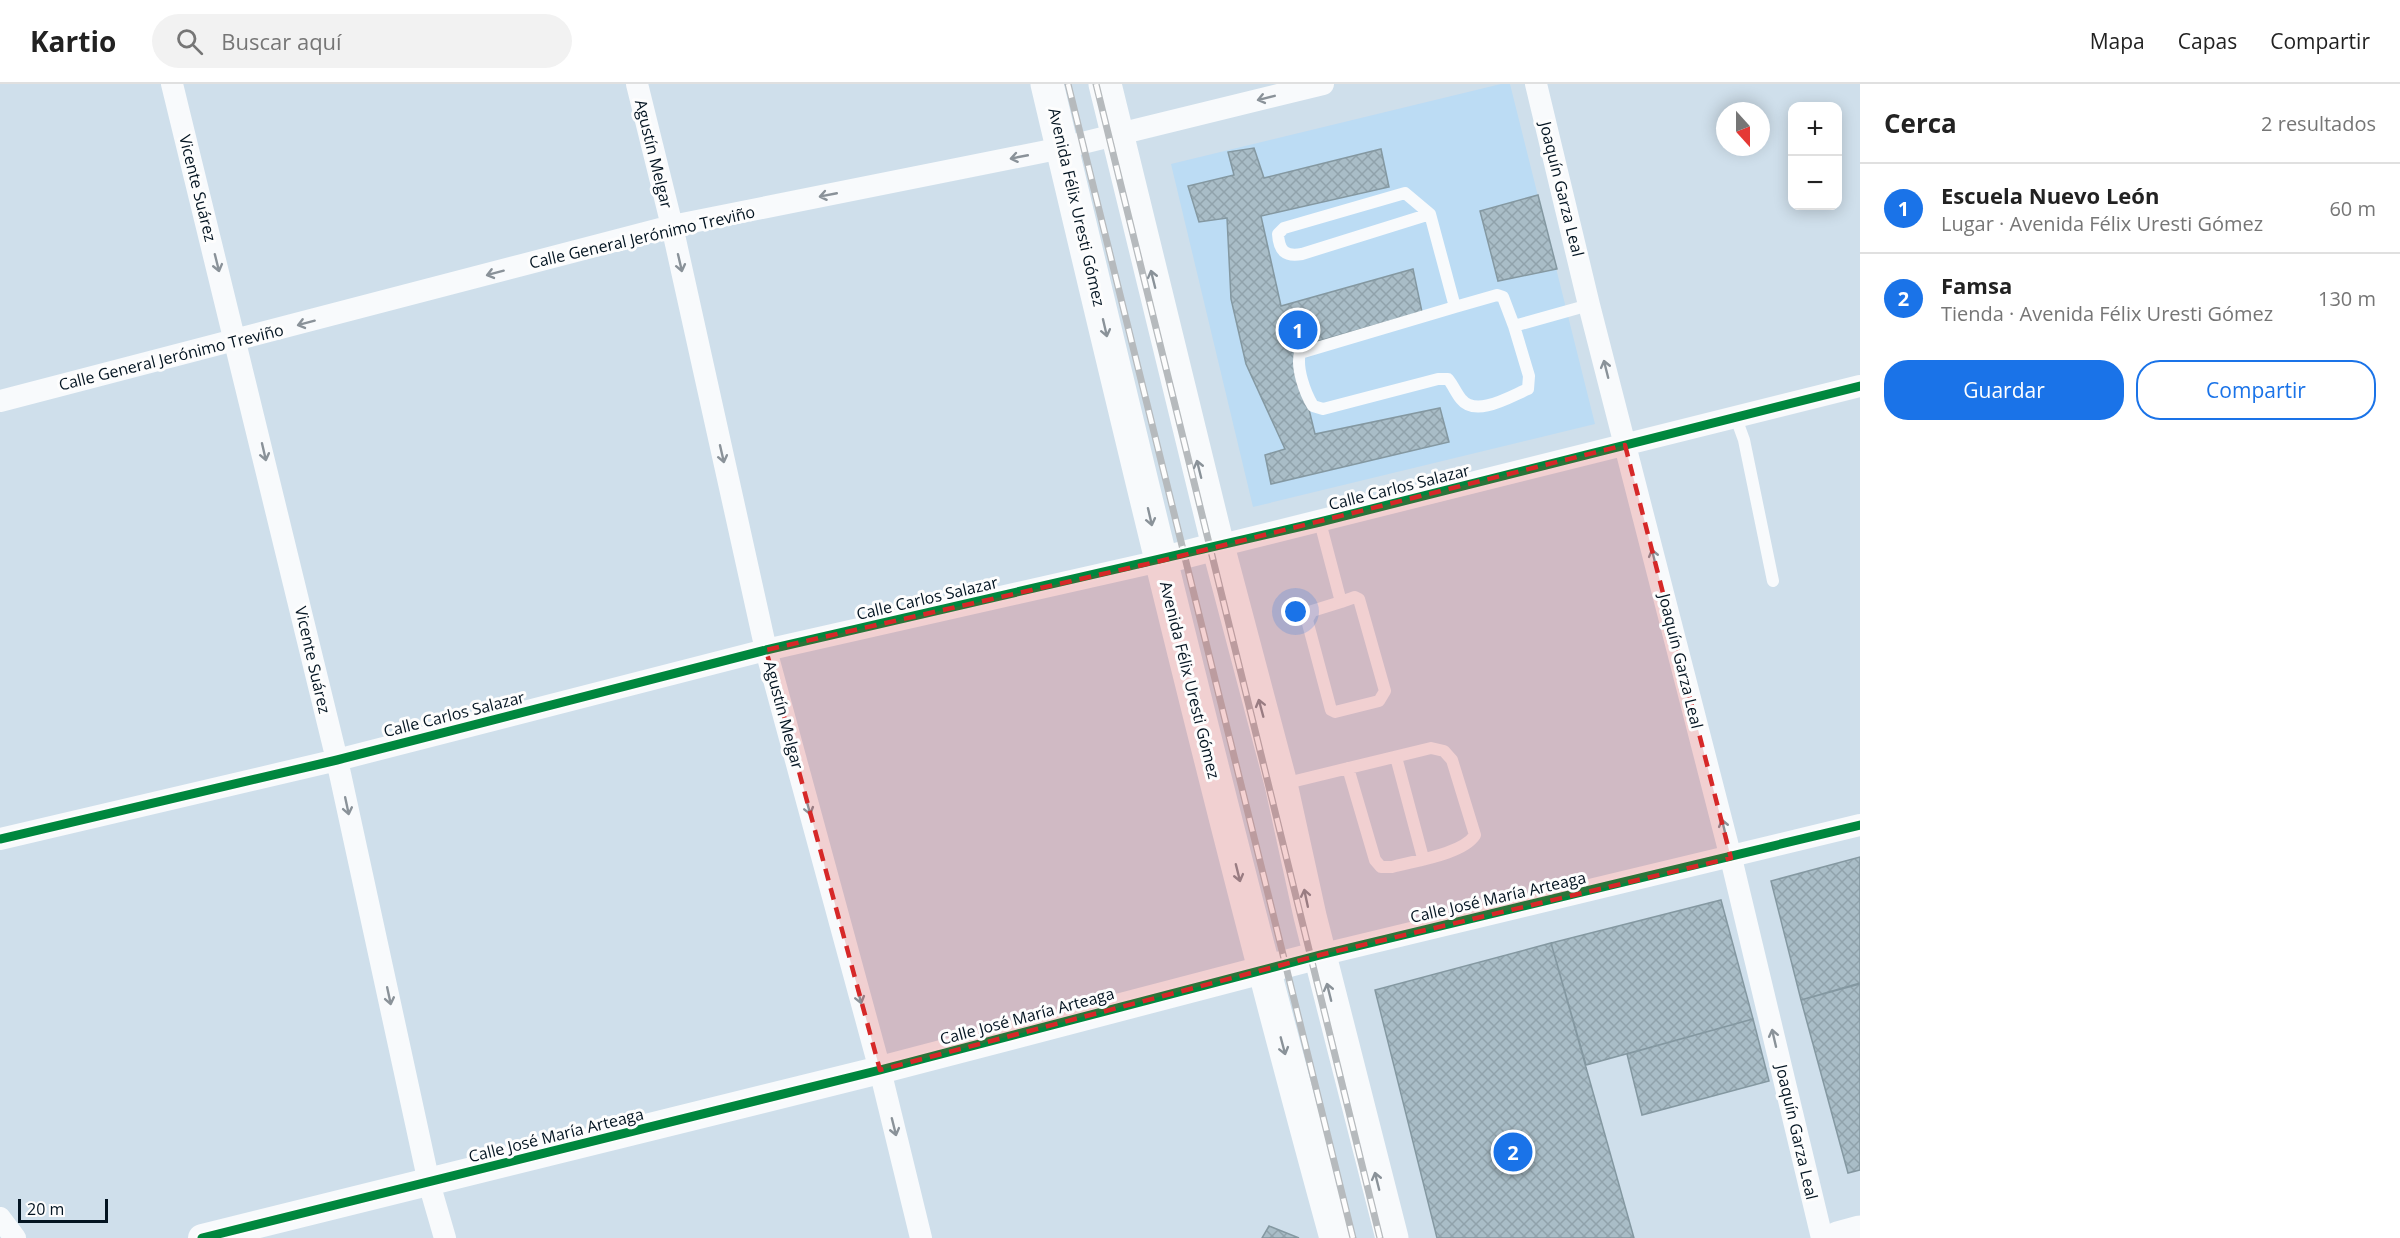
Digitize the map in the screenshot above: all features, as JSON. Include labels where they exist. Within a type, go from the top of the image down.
[{"type":"main road","name":"Avenida Félix Uresti Gómez","points":[[1047,84],[1160,561],[1262,969],[1336,1238]]},
{"type":"main road","points":[[1105,84],[1218,546],[1281,784],[1320,955],[1392,1238]]},
{"type":"main road","points":[[1838,1238],[1860,1232]]},
{"type":"street","name":"Vicente Suárez","points":[[172,84],[237,341],[337,760],[429,1183],[445,1238]]},
{"type":"street","name":"Agustín Melgar","points":[[637,84],[672,226],[766,650],[880,1070],[921,1238]]},
{"type":"street","name":"Calle General Jerónimo Treviño","points":[[0,400],[237,341],[672,226],[1062,148],[1323,84]]},
{"type":"street","name":"Joaquín Garza Leal","points":[[1536,84],[1625,445],[1731,858],[1822,1238]]},
{"type":"street","name":"Calle Carlos Salazar","points":[[0,839],[337,760],[766,650],[1160,561],[1860,386]]},
{"type":"street","name":"Calle José María Arteaga","points":[[202,1238],[880,1070],[1262,969],[1731,858],[1860,825]]},
{"type":"street","points":[[0,1218],[15,1238]]},
{"type":"lane","points":[[1430,214],[1302,254],[1290,256],[1282,252],[1278,245],[1278,234],[1284,228],[1396,194],[1411,196],[1430,214],[1455,307]]},
{"type":"lane","points":[[1497,295],[1503,297],[1514,326],[1529,376],[1528,389],[1480,407],[1470,406],[1461,400],[1448,379],[1438,379],[1323,409],[1313,406],[1308,397],[1298,360],[1300,352],[1497,295]]},
{"type":"lane","points":[[1514,326],[1590,305]]},
{"type":"lane","points":[[1736,418],[1744,440],[1773,581]]},
{"type":"lane","points":[[1320,522],[1341,602]]},
{"type":"lane","points":[[1355,597],[1359,599],[1385,691],[1378,701],[1335,712],[1331,710],[1307,620],[1312,611],[1341,602],[1355,597]]},
{"type":"lane","points":[[1281,784],[1431,748],[1444,751],[1452,760],[1475,835],[1470,842],[1460,848],[1392,867],[1381,867],[1375,860],[1348,768]]},
{"type":"lane","points":[[1396,757],[1423,858]]},
{"type":"highlighted area","points":[[1625,445],[1731,858],[1320,955],[880,1070],[766,650],[1160,561]]},
{"type":"shaded area","points":[[1501,84],[1510,84],[1595,424],[1253,507],[1171,164]]},
{"type":"building","points":[[1254,148],[1264,178],[1381,149],[1389,187],[1261,216],[1281,306],[1413,269],[1422,312],[1294,348],[1315,434],[1440,408],[1449,442],[1271,484],[1265,455],[1285,449],[1246,364],[1231,299],[1227,218],[1199,222],[1188,186],[1234,175],[1228,152]]},
{"type":"building","points":[[1538,195],[1557,269],[1498,281],[1480,211]]},
{"type":"building","points":[[1860,857],[1860,983],[1801,1000],[1771,881]]},
{"type":"building","points":[[1721,900],[1753,1019],[1586,1065],[1551,943]]},
{"type":"building","points":[[1551,943],[1634,1238],[1437,1238],[1375,990]]},
{"type":"building","points":[[1860,984],[1860,1170],[1848,1173],[1801,1000]]},
{"type":"building","points":[[1753,1019],[1769,1081],[1642,1115],[1627,1054]]},
{"type":"building","points":[[1269,1226],[1299,1238],[1262,1238]]},
{"type":"railway","points":[[1068,84],[1353,1238]]},
{"type":"railway","points":[[1096,84],[1380,1238]]},
{"type":"cycle path","points":[[0,839],[337,760],[766,650],[1320,522],[1860,386]]},
{"type":"cycle path","points":[[202,1238],[880,1070],[1320,955],[1860,825]]},
{"type":"place","name":"Escuela Nuevo León","points":[[1298,330]]},
{"type":"place","name":"Famsa","points":[[1513,1152]]}]
